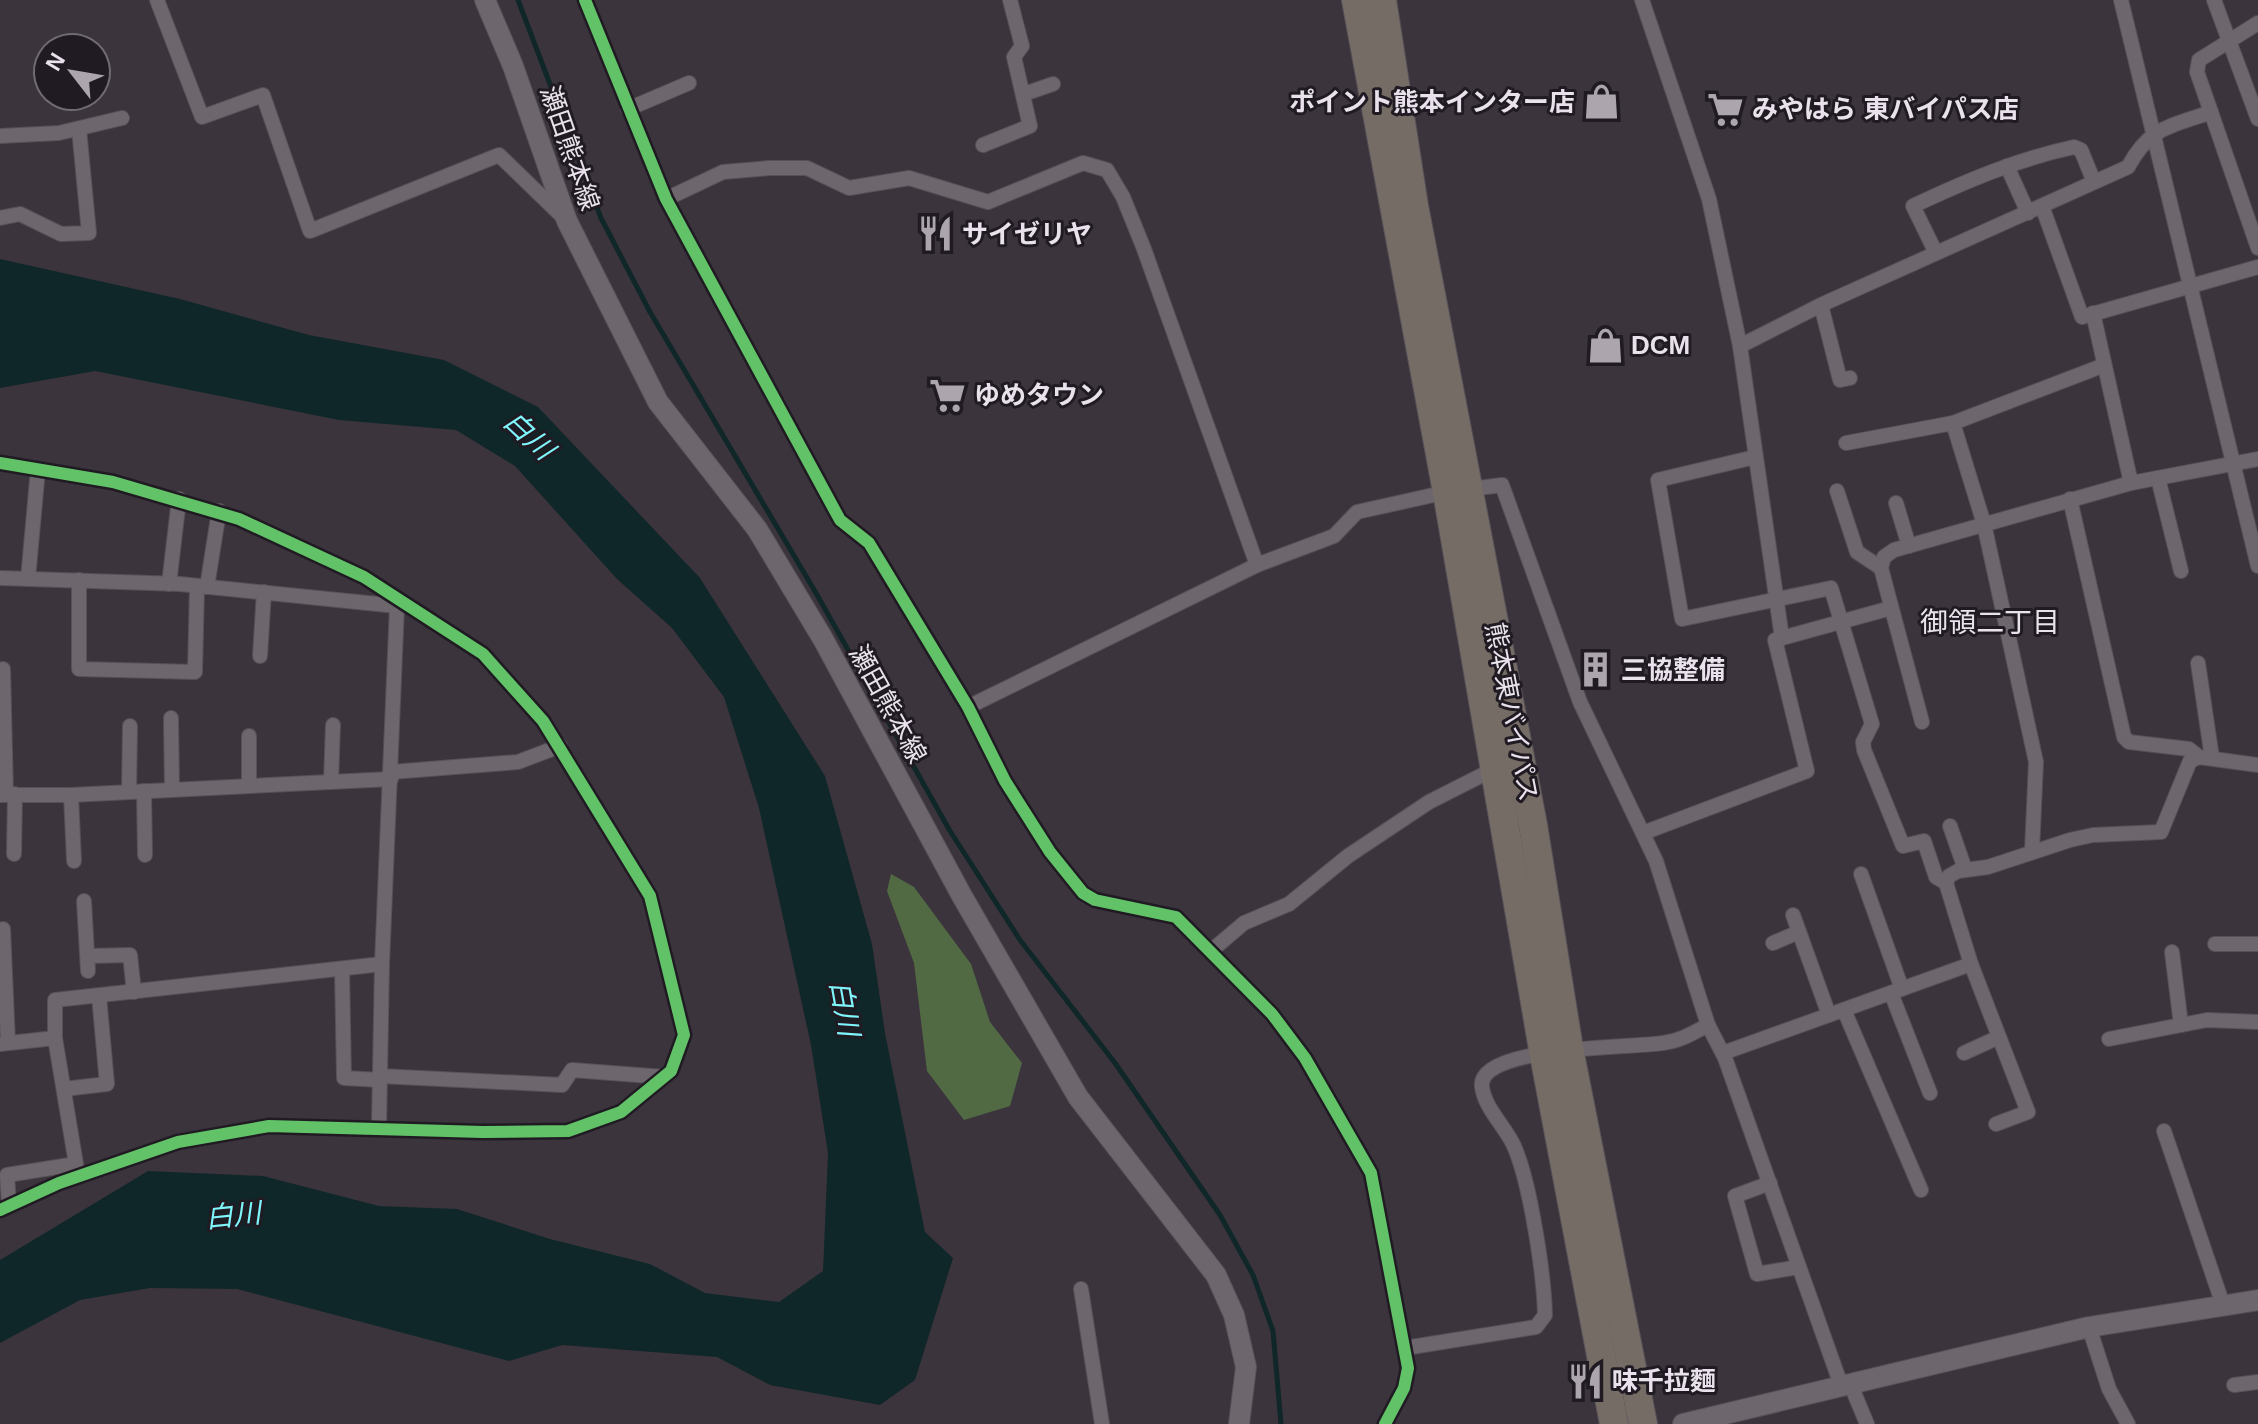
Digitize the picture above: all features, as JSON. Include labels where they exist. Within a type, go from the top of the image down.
[{"type":"highway","name":"熊本東バイパス","points":[[1356,0],[1458,491],[1533,825],[1556,1052],[1614,1424]]},
{"type":"highway","name":"熊本東バイパス","points":[[1382,0],[1458,491],[1496,768],[1556,1052],[1643,1424]]},
{"type":"main road","name":"瀬田熊本線","points":[[485,0],[513,66],[567,221],[658,402],[757,529],[823,639],[1078,1097],[1216,1275],[1234,1315],[1246,1367],[1239,1424]]},
{"type":"main road","points":[[1683,1424],[2089,1327],[2258,1300]]},
{"type":"street","points":[[157,0],[202,117],[263,95],[310,231],[499,155],[567,221]]},
{"type":"street","points":[[585,0],[666,199],[840,520],[869,543],[968,707],[1013,793],[1050,852],[1083,893],[1095,900],[1176,917],[1211,951],[1272,1014],[1305,1058],[1367,1163],[1379,1205],[1405,1348],[1407,1381],[1385,1424]]},
{"type":"street","points":[[983,145],[1030,126],[1014,58],[1022,46],[1010,0]]},
{"type":"street","points":[[1642,0],[1709,199],[1740,346],[1782,638]]},
{"type":"street","points":[[2121,0],[2233,465],[2254,534],[2258,566]]},
{"type":"street","points":[[2214,0],[2258,119]]},
{"type":"street","points":[[2258,23],[2201,57],[2197,64],[2258,248]]},
{"type":"street","points":[[628,109],[689,83]]},
{"type":"street","points":[[1024,94],[1053,84]]},
{"type":"street","points":[[1740,346],[1821,305],[2128,167],[2142,142],[2153,133],[2211,112]]},
{"type":"street","points":[[0,136],[41,135],[122,118]]},
{"type":"street","points":[[0,218],[20,214],[61,234],[89,233],[79,129]]},
{"type":"street","points":[[1936,253],[1913,206],[2007,166],[2077,147],[2094,182]]},
{"type":"street","points":[[666,199],[723,172],[769,168],[807,168],[849,188],[909,178],[988,202],[1083,163],[1107,170],[1123,197],[1144,249],[1257,565]]},
{"type":"street","points":[[2007,166],[2028,213]]},
{"type":"street","points":[[2042,206],[2082,317],[2258,267]]},
{"type":"street","points":[[1821,305],[1840,380],[1850,378]]},
{"type":"street","points":[[2093,313],[2102,366],[2131,483]]},
{"type":"street","points":[[1846,443],[1953,423],[2102,366]]},
{"type":"street","points":[[1953,423],[1984,524],[2036,762],[2032,851]]},
{"type":"street","points":[[1755,457],[1658,480],[1682,619],[1831,588],[1872,724],[1863,745],[1870,763],[1903,846],[1924,841],[1936,877],[1946,883]]},
{"type":"street","points":[[1922,722],[1881,568],[1886,555],[2131,483],[2258,459]]},
{"type":"street","points":[[0,463],[101,479],[219,511],[334,562],[483,654],[530,704],[560,746],[650,896],[684,1035],[671,1071],[664,1077],[621,1112],[568,1131],[483,1132],[269,1126],[178,1142],[103,1166],[4,1207],[7,1175],[76,1164],[55,1038],[55,1000],[382,964]]},
{"type":"street","points":[[28,579],[38,469]]},
{"type":"street","points":[[2158,478],[2181,571]]},
{"type":"street","points":[[968,707],[1257,565],[1334,536],[1357,512],[1502,485],[1580,702],[1656,861],[1708,1025],[1723,1053],[1799,1267],[1846,1384],[1867,1424]]},
{"type":"street","points":[[1837,491],[1857,552],[1881,568]]},
{"type":"street","points":[[169,584],[179,499]]},
{"type":"street","points":[[2070,499],[2124,737],[2129,742],[2189,749],[2206,758],[2258,765]]},
{"type":"street","points":[[1896,503],[1909,546]]},
{"type":"street","points":[[79,580],[79,669],[195,672],[202,586],[219,511]]},
{"type":"street","points":[[0,578],[202,586],[399,603]]},
{"type":"street","points":[[260,656],[264,592]]},
{"type":"street","points":[[379,1127],[382,964],[399,603]]},
{"type":"street","points":[[1643,833],[1807,771],[1775,640],[1843,624],[1891,608]]},
{"type":"street","points":[[2198,663],[2206,758]]},
{"type":"street","points":[[3,669],[7,794],[14,854]]},
{"type":"street","points":[[171,718],[172,790]]},
{"type":"street","points":[[331,782],[333,725]]},
{"type":"street","points":[[129,792],[130,726]]},
{"type":"street","points":[[249,736],[249,786]]},
{"type":"street","points":[[7,794],[71,795],[331,782],[518,762],[560,746]]},
{"type":"street","points":[[1996,1124],[2028,1112],[1971,964],[1946,883],[1949,876],[2086,836],[2161,832],[2186,766],[2206,758]]},
{"type":"street","points":[[1211,951],[1244,923],[1289,904],[1348,856],[1429,802],[1496,768]]},
{"type":"street","points":[[144,791],[145,855]]},
{"type":"street","points":[[71,795],[74,861]]},
{"type":"street","points":[[1950,826],[1965,869]]},
{"type":"street","points":[[1861,874],[1930,1093]]},
{"type":"street","points":[[84,901],[88,963],[130,955],[134,992]]},
{"type":"street","points":[[1793,915],[1829,1015]]},
{"type":"street","points":[[3,929],[4,1043],[55,1038]]},
{"type":"street","points":[[1773,943],[1799,932]]},
{"type":"street","points":[[2215,944],[2258,944]]},
{"type":"street","points":[[2172,952],[2181,1025]]},
{"type":"street","points":[[1723,1053],[1971,964]]},
{"type":"street","points":[[342,969],[344,1078],[562,1085],[572,1070],[664,1077]]},
{"type":"street","points":[[64,1089],[107,1084],[99,996]]},
{"type":"street","points":[[1844,1010],[1921,1190]]},
{"type":"street","points":[[2109,1039],[2207,1020],[2258,1022]]},
{"type":"street","points":[[1405,1348],[1536,1327],[1543,1319],[1541,1284],[1521,1167],[1514,1146],[1485,1095],[1482,1080],[1493,1067],[1556,1052],[1660,1044],[1683,1039],[1708,1025]]},
{"type":"street","points":[[1964,1053],[1999,1037]]},
{"type":"street","points":[[2164,1131],[2223,1305]]},
{"type":"street","points":[[1770,1183],[1735,1196],[1757,1274],[1799,1267]]},
{"type":"street","points":[[1081,1289],[1102,1424]]},
{"type":"street","points":[[2089,1327],[2109,1389],[2128,1424]]},
{"type":"street","points":[[2234,1385],[2258,1382]]},
{"type":"green space","points":[[891,874],[914,887],[971,964],[990,1022],[1022,1063],[1010,1106],[964,1120],[927,1071],[914,963],[887,891]]},
{"type":"water","name":"白川","points":[[0,259],[180,299],[309,335],[444,360],[538,407],[700,578],[825,776],[872,944],[885,1033],[925,1232],[953,1258],[915,1380],[880,1405],[770,1385],[717,1357],[562,1345],[509,1361],[237,1289],[150,1288],[80,1300],[0,1343],[0,1260],[148,1171],[263,1176],[379,1206],[457,1209],[550,1239],[650,1264],[705,1293],[779,1302],[823,1271],[828,1153],[811,1045],[759,808],[724,697],[672,628],[617,579],[515,466],[456,430],[339,420],[95,371],[0,388]]},
{"type":"waterway","points":[[518,0],[601,218],[650,312],[816,593],[950,831],[1020,940],[1115,1063],[1220,1215],[1253,1275],[1273,1331],[1281,1424]]},
{"type":"cycle path","points":[[585,0],[666,199],[840,520],[869,543],[968,707],[1005,781],[1050,852],[1083,893],[1095,900],[1176,917],[1272,1014],[1305,1058],[1371,1173],[1408,1368],[1404,1388],[1385,1424]]},
{"type":"cycle path","points":[[0,463],[113,482],[239,519],[364,577],[483,654],[543,721],[650,896],[684,1035],[671,1071],[621,1112],[568,1131],[483,1132],[269,1126],[178,1142],[59,1183],[0,1210]]},
{"type":"place","name":"ポイント熊本インター店","points":[[1601,102]]},
{"type":"place","name":"みやはら 東バイパス店","points":[[1726,109]]},
{"type":"place","name":"サイゼリヤ","points":[[936,234]]},
{"type":"place","name":"DCM","points":[[1605,345]]},
{"type":"place","name":"ゆめタウン","points":[[948,395]]},
{"type":"place","name":"三協整備","points":[[1595,670]]},
{"type":"place","name":"味千拉麵","points":[[1586,1381]]},
{"type":"district","name":"御領二丁目","points":[[1990,622]]}]
